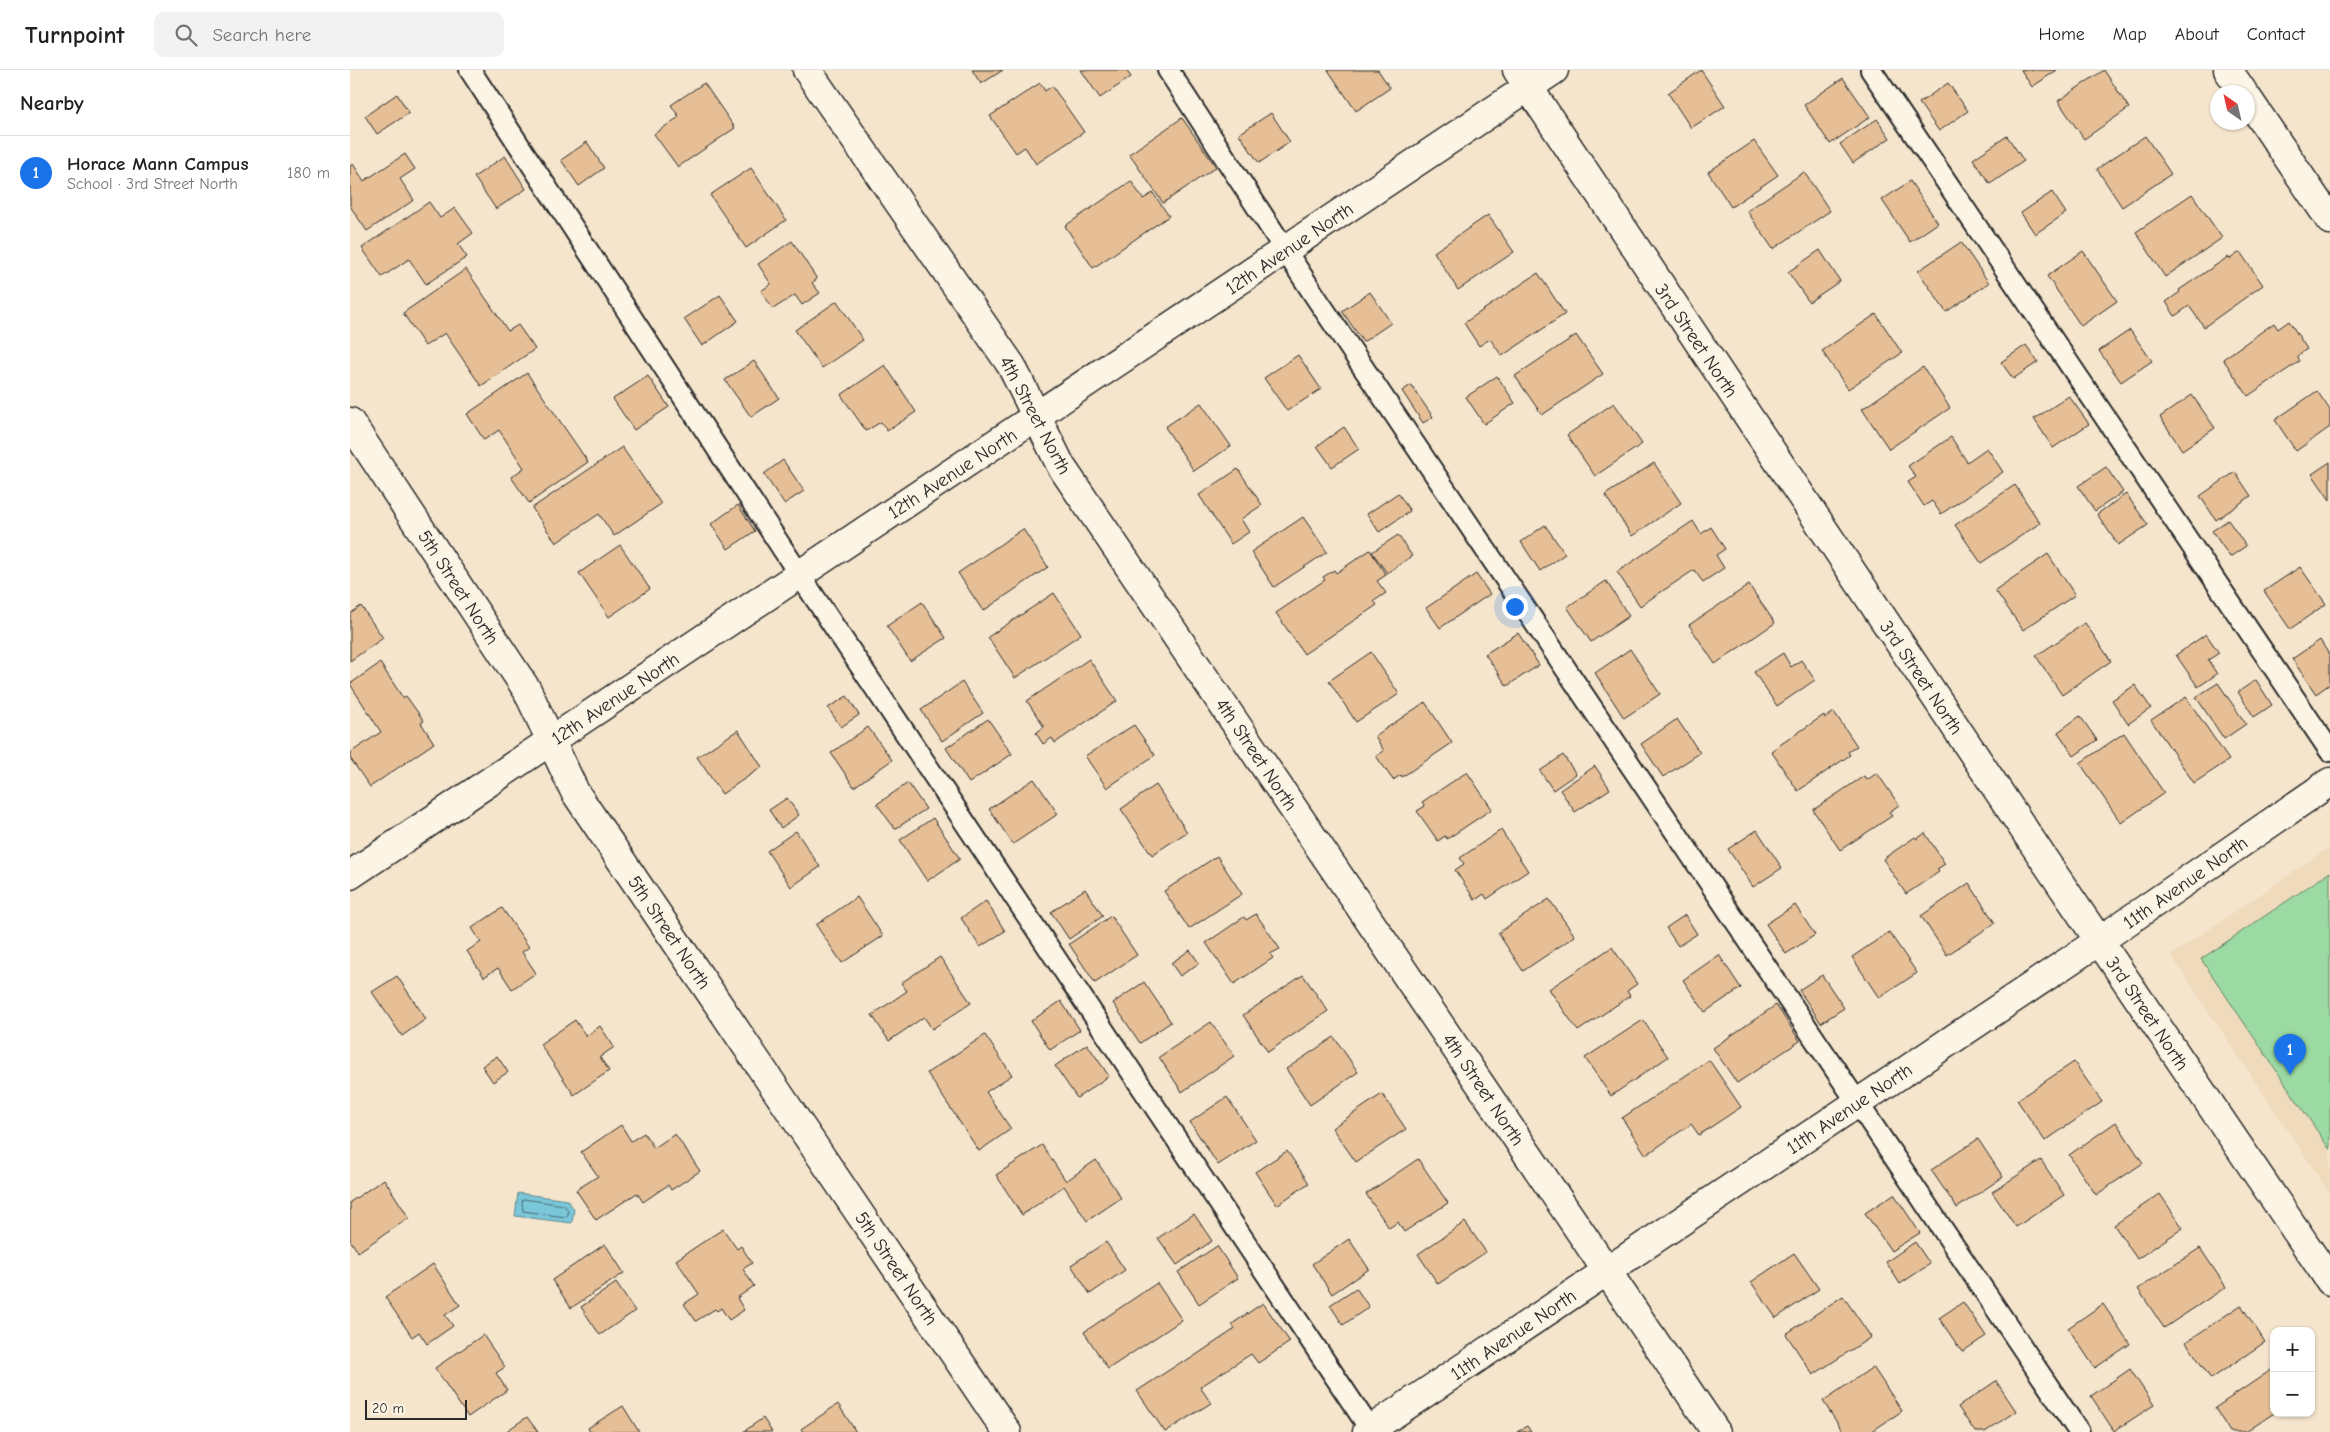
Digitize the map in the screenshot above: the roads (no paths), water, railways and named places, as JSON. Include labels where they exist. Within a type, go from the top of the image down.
[{"type":"street","name":"4th Street North","points":[[807,70],[1011,365],[1038,416],[1061,466],[1716,1432]]},
{"type":"street","name":"12th Avenue North","points":[[350,875],[1285,251],[1522,79],[1554,70]]},
{"type":"street","points":[[2228,70],[2238,85]]},
{"type":"street","name":"3rd Street North","points":[[1522,79],[2099,941],[2330,1281]]},
{"type":"street","points":[[2255,109],[2330,220]]},
{"type":"street","name":"5th Street North","points":[[350,422],[527,690],[575,792],[1007,1432]]},
{"type":"street","name":"11th Avenue North","points":[[1370,1431],[2099,941],[2330,782]]},
{"type":"lane","points":[[470,70],[799,574],[1370,1431]]},
{"type":"lane","points":[[1168,70],[1285,251],[2079,1432]]},
{"type":"lane","points":[[1871,70],[2330,751]]},
{"type":"water","points":[[518,1193],[567,1200],[574,1209],[572,1223],[515,1216]]},
{"type":"place","name":"Horace Mann Campus","points":[[2290,1075]]}]
